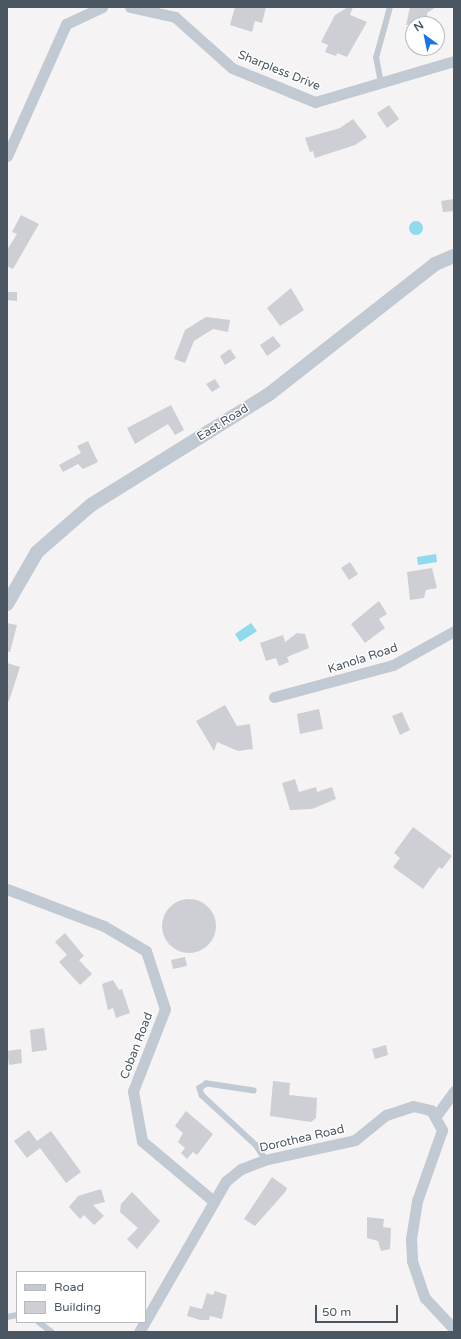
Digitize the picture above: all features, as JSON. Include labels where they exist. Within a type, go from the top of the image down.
[{"type":"street","points":[[7,156],[66,24],[102,7]]},
{"type":"street","name":"Sharpless Drive","points":[[130,7],[174,12],[232,68],[316,102],[454,60]]},
{"type":"street","name":"East Road","points":[[7,604],[37,552],[91,505],[268,395],[435,264],[454,256]]},
{"type":"street","name":"Kanola Road","points":[[274,697],[393,665],[454,631]]},
{"type":"street","name":"Coban Road","points":[[7,889],[104,926],[146,951],[165,1009],[133,1091],[142,1141],[212,1200]]},
{"type":"street","points":[[454,1091],[436,1116],[442,1130],[440,1139],[420,1188],[411,1250],[416,1280],[423,1294],[437,1313],[454,1329]]},
{"type":"street","name":"Dorothea Road","points":[[146,1319],[212,1200],[226,1181],[241,1169],[266,1160],[355,1140],[386,1115],[404,1107],[422,1107],[436,1116]]},
{"type":"street","name":"Dorothea Road","points":[[139,1332],[144,1323]]},
{"type":"lane","points":[[381,83],[376,58],[390,7]]},
{"type":"lane","points":[[254,1091],[207,1084],[200,1088],[202,1095],[256,1145],[266,1160]]},
{"type":"lane","points":[[41,1323],[52,1332]]},
{"type":"water","points":[[416,221],[421,223],[423,228],[421,233],[416,235],[411,233],[409,228],[411,223]]},
{"type":"water","points":[[436,554],[437,562],[418,565],[417,557]]},
{"type":"water","points":[[251,623],[257,631],[240,642],[235,634]]},
{"type":"building","points":[[235,7],[266,7],[262,23],[255,21],[252,32],[230,25]]},
{"type":"building","points":[[348,7],[353,7],[350,15],[367,22],[347,57],[337,53],[336,56],[325,52],[328,45],[321,42],[335,15]]},
{"type":"building","points":[[410,7],[436,7],[427,13],[427,16],[408,16]]},
{"type":"building","points":[[389,105],[399,119],[387,128],[377,113]]},
{"type":"building","points":[[353,119],[367,137],[355,145],[315,158],[313,151],[310,152],[305,138],[340,128]]},
{"type":"building","points":[[454,199],[454,211],[443,212],[441,201]]},
{"type":"building","points":[[21,215],[39,224],[13,269],[7,266],[7,250],[17,234],[12,232]]},
{"type":"building","points":[[291,288],[304,310],[280,326],[267,308]]},
{"type":"building","points":[[7,292],[17,292],[17,301],[7,300]]},
{"type":"building","points":[[206,317],[230,320],[228,332],[213,329],[194,341],[185,363],[174,359],[185,330]]},
{"type":"building","points":[[273,336],[281,346],[267,356],[260,345]]},
{"type":"building","points":[[230,349],[236,358],[225,365],[220,356]]},
{"type":"building","points":[[215,379],[220,387],[212,392],[206,384]]},
{"type":"building","points":[[171,405],[184,430],[175,435],[168,424],[135,444],[127,428]]},
{"type":"building","points":[[88,441],[98,462],[83,469],[78,464],[63,472],[59,465],[81,453],[77,446]]},
{"type":"building","points":[[350,562],[358,574],[349,580],[341,568]]},
{"type":"building","points":[[432,568],[437,588],[426,590],[424,598],[410,600],[407,572]]},
{"type":"building","points":[[379,601],[387,614],[379,619],[385,628],[365,643],[351,624]]},
{"type":"building","points":[[7,623],[17,625],[10,652],[7,652]]},
{"type":"building","points":[[297,633],[305,634],[309,648],[287,657],[289,662],[279,666],[276,658],[266,661],[260,643],[283,635],[285,642]]},
{"type":"building","points":[[7,663],[20,667],[9,701],[7,701]]},
{"type":"building","points":[[225,705],[237,726],[250,724],[253,749],[238,751],[217,742],[214,751],[196,721]]},
{"type":"building","points":[[319,709],[323,729],[300,734],[297,714]]},
{"type":"building","points":[[402,712],[410,730],[400,735],[392,716]]},
{"type":"building","points":[[295,779],[299,792],[316,787],[317,792],[332,787],[336,799],[312,809],[290,810],[282,783]]},
{"type":"building","points":[[413,827],[452,856],[442,869],[439,867],[423,889],[393,867],[400,858],[394,853]]},
{"type":"building","points":[[189,899],[199,901],[208,907],[214,916],[216,926],[214,936],[208,945],[199,951],[189,953],[179,951],[170,945],[164,936],[162,926],[164,916],[170,907],[179,901]]},
{"type":"building","points":[[65,933],[84,956],[79,960],[92,974],[80,985],[59,962],[67,955],[55,942]]},
{"type":"building","points":[[185,957],[187,966],[173,969],[171,960]]},
{"type":"building","points":[[113,980],[119,990],[122,989],[130,1013],[116,1018],[113,1008],[108,1010],[102,984]]},
{"type":"building","points":[[44,1028],[47,1050],[32,1052],[30,1030]]},
{"type":"building","points":[[386,1045],[388,1055],[375,1059],[372,1049]]},
{"type":"building","points":[[21,1049],[22,1063],[9,1065],[7,1051]]},
{"type":"building","points":[[273,1081],[290,1083],[289,1095],[317,1098],[316,1118],[311,1122],[270,1116]]},
{"type":"building","points":[[186,1111],[213,1134],[197,1155],[193,1152],[187,1159],[181,1153],[185,1148],[178,1142],[183,1133],[175,1126]]},
{"type":"building","points":[[29,1130],[37,1141],[51,1131],[81,1172],[66,1183],[40,1148],[27,1158],[14,1141]]},
{"type":"building","points":[[272,1177],[287,1188],[286,1191],[255,1226],[244,1219]]},
{"type":"building","points":[[101,1189],[105,1202],[93,1205],[104,1216],[94,1225],[84,1215],[80,1219],[69,1207],[78,1196]]},
{"type":"building","points":[[132,1192],[160,1221],[137,1249],[127,1239],[138,1228],[120,1212],[121,1204]]},
{"type":"building","points":[[367,1217],[384,1219],[383,1227],[391,1228],[390,1249],[381,1251],[378,1241],[367,1238]]},
{"type":"building","points":[[215,1291],[227,1295],[222,1319],[210,1316],[209,1320],[200,1320],[187,1316],[190,1306],[202,1309],[207,1293],[213,1295]]}]
